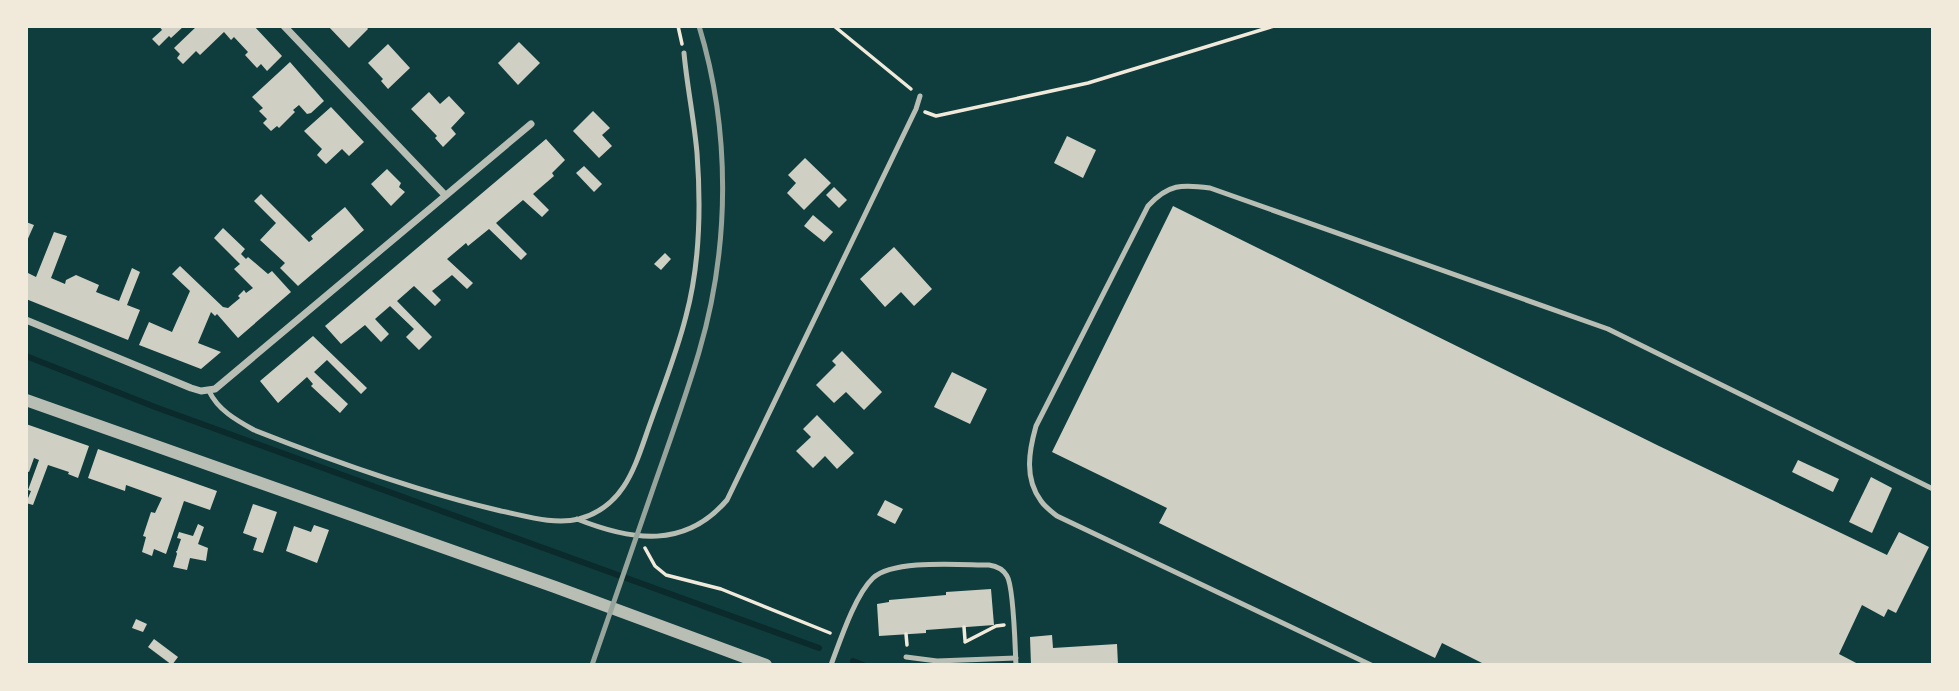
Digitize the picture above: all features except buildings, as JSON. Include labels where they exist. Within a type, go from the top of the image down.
[{"type":"street","points":[[284,26],[445,195]]},
{"type":"street","points":[[26,320],[205,391],[222,384],[531,124]]},
{"type":"street","points":[[26,400],[555,587],[766,665]]},
{"type":"lane","points":[[205,391],[214,402],[254,430],[396,482],[476,505],[558,521],[578,519],[609,505],[621,493],[628,480],[687,315],[695,263],[699,191],[697,151],[684,53]]},
{"type":"lane","points":[[578,519],[620,534],[665,535],[695,527],[712,516],[727,500],[920,96]]},
{"type":"lane","points":[[1371,665],[1057,516],[1041,502],[1032,484],[1028,463],[1036,426],[1148,206],[1167,190],[1180,185],[1210,188],[1608,329],[1933,489]]},
{"type":"lane","points":[[831,665],[860,597],[873,578],[884,571],[911,565],[989,565],[1001,569],[1009,580],[1016,662],[937,661],[906,657]]},
{"type":"path","points":[[834,26],[920,96]]},
{"type":"path","points":[[916,109],[936,116],[1088,83],[1274,26]]},
{"type":"path","points":[[643,535],[649,558],[666,575],[721,589],[842,638]]},
{"type":"path","points":[[964,627],[965,639],[996,626],[1013,625]]},
{"type":"path","points":[[906,634],[907,645]]},
{"type":"waterway","points":[[26,356],[155,407],[819,648]]},
{"type":"waterway","points":[[853,661],[863,665]]},
{"type":"railway","points":[[592,665],[694,368],[717,272],[723,189],[721,148],[717,106],[699,26]]}]
